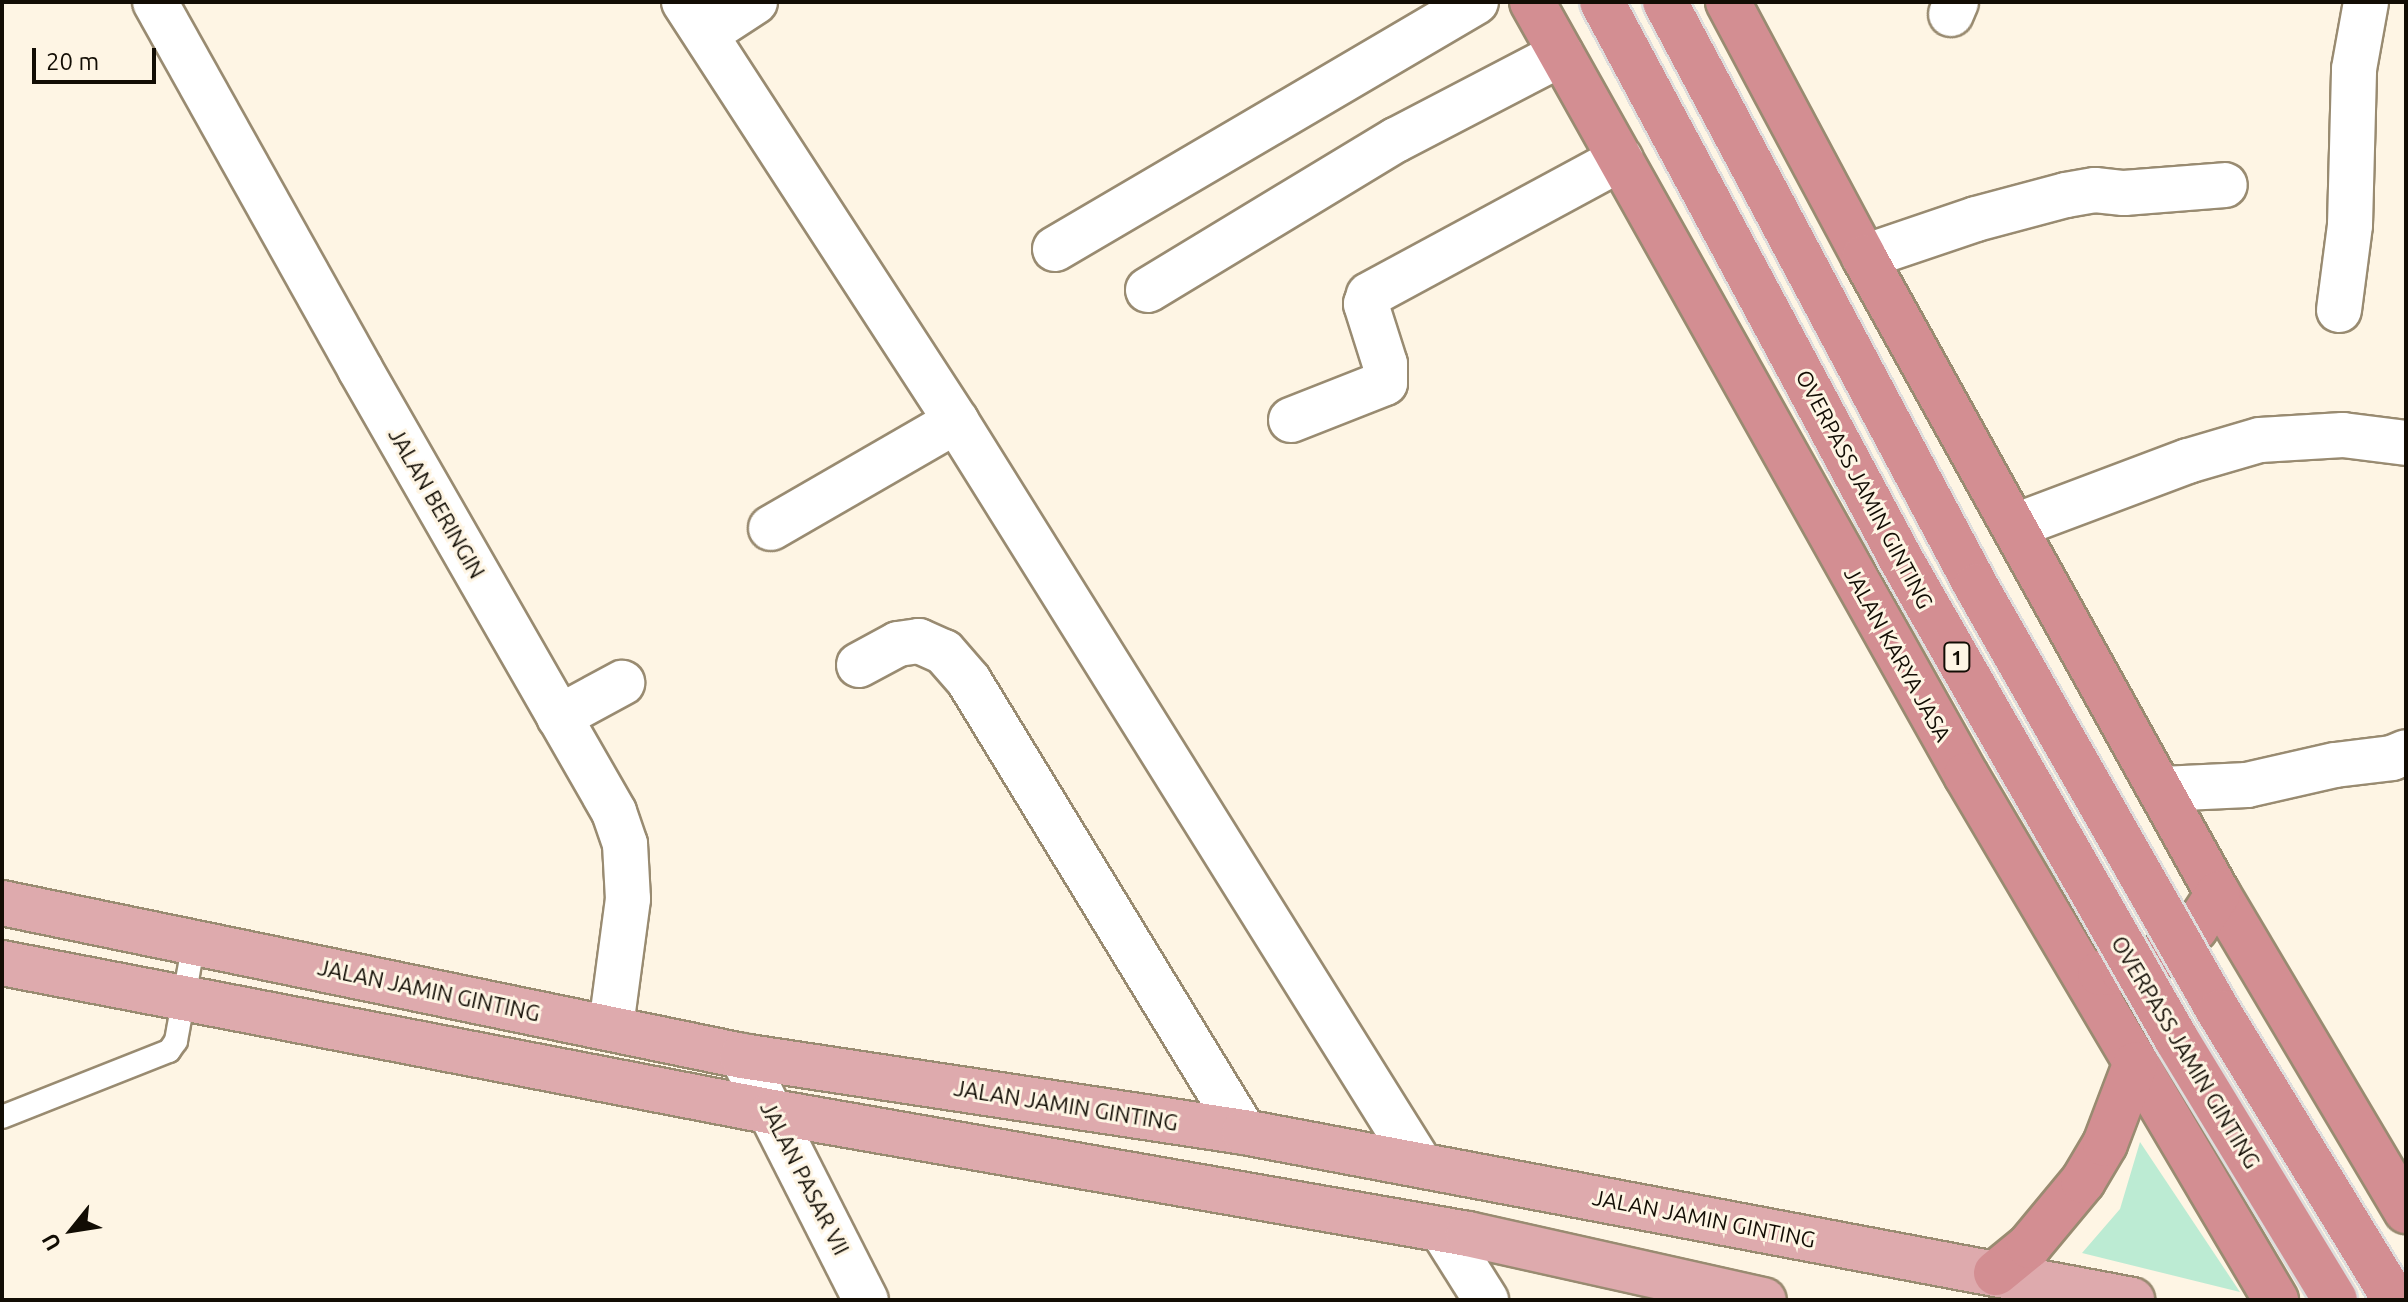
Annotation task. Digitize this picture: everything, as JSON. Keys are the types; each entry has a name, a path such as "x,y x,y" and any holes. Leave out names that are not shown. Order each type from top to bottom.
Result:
{"highway":[{"name":"JALAN KARYA JASA","path":"1532,2 2081,974 2276,1300"},
{"name":"OVERPASS JAMIN GINTING","path":"1602,2 1902,561 2177,1040 2335,1300"},
{"name":"1","path":"1665,2 1976,586 2219,1012 2395,1300"},
{"path":"1728,2 1864,257 2218,894 2406,1211"},
{"path":"2081,974 2123,971 2162,955 2195,929 2218,894"},
{"path":"1996,1273 2029,1246 2083,1181 2116,1119 2135,1065"}],"main road":[{"name":"JALAN JAMIN GINTING","path":"2,903 742,1056 1244,1132 2132,1300"},
{"path":"2,963 773,1112 1442,1230 1764,1300"}],"street":[{"name":"JALAN BERINGIN","path":"155,2 614,812 625,844 628,899 611,1027"},
{"path":"684,2 956,421 1420,1164"},
{"path":"1055,249 1476,2"},
{"path":"2339,310 2350,225 2354,69 2366,2"},
{"path":"1148,290 1396,140 1561,54"},
{"path":"1291,420 1385,383 1385,364 1366,304 1369,295 1621,159"},
{"path":"1864,257 1976,219 2066,195 2095,190 2124,193 2225,185"},
{"path":"771,528 956,421"},
{"path":"2015,526 2188,461 2260,440 2343,435 2406,443"},
{"path":"859,665 898,644 919,641 944,652 969,681 1244,1132"},
{"path":"559,717 622,683"},
{"path":"2162,789 2247,785 2335,765 2392,758 2406,752"},
{"name":"JALAN PASAR VII","path":"742,1056 866,1300"},
{"path":"1442,1230 1486,1300"}],"lane":[{"path":"2,1117 169,1051 176,1041 194,942"}],"green space":[{"path":"2140,1142 2240,1292 2082,1253 2120,1209"}]}
